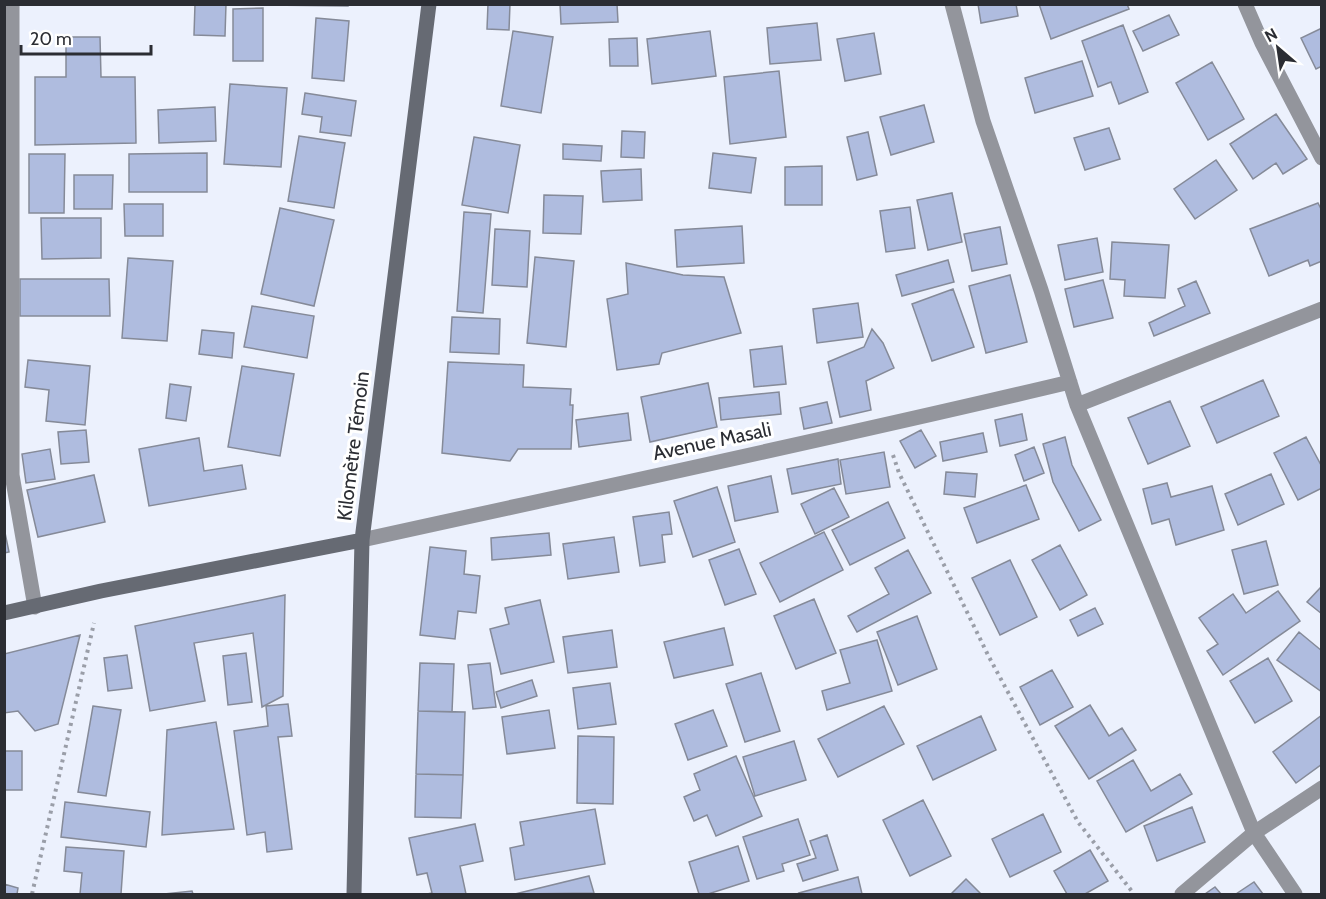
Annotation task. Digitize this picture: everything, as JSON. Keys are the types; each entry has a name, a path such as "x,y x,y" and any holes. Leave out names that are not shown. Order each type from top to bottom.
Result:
{"main road":[{"name":"Kilomètre Témoin","path":"354,894 362,540 429,4"},
{"path":"4,613 101,591 362,540"}],"street":[{"path":"12,4 12,476 35,607"},
{"path":"952,4 983,121 1077,405 1254,833 1295,894"},
{"path":"1245,4 1262,43 1322,158"},
{"path":"1077,405 1322,309"},
{"name":"Avenue Masali","path":"362,540 886,426 1070,382"},
{"path":"1182,894 1254,833 1322,788"}],"path":[{"path":"886,426 899,474 989,657 1078,822 1134,894"},
{"path":"32,894 101,591"}],"building":[{"path":"195,4 226,4 225,36 194,35"},
{"path":"348,4 348,6 266,5"},
{"path":"488,4 510,4 509,30 487,29"},
{"path":"560,4 617,4 618,22 561,24"},
{"path":"978,4 1016,4 1018,16 981,23"},
{"path":"1039,4 1127,4 1129,9 1051,39"},
{"path":"263,8 263,61 233,61 233,9"},
{"path":"1169,15 1179,35 1143,51 1133,31"},
{"path":"316,18 349,21 344,81 312,78"},
{"path":"817,23 821,60 770,64 767,28"},
{"path":"1123,25 1148,92 1119,104 1111,82 1098,87 1082,41"},
{"path":"1322,28 1322,66 1316,69 1301,38"},
{"path":"513,31 553,37 541,113 501,106"},
{"path":"710,31 716,76 652,84 647,39"},
{"path":"874,33 881,74 845,81 837,39"},
{"path":"66,37 100,37 101,77 135,77 136,143 35,145 35,77 66,77"},
{"path":"637,38 638,66 610,66 609,39"},
{"path":"1082,61 1093,96 1035,113 1025,78"},
{"path":"1212,62 1244,119 1208,140 1176,83"},
{"path":"779,71 786,137 730,144 724,77"},
{"path":"230,84 287,88 281,167 224,164"},
{"path":"305,93 356,101 351,136 320,132 322,117 302,114"},
{"path":"924,105 934,142 891,155 880,117"},
{"path":"215,107 216,141 159,143 158,110"},
{"path":"1276,114 1307,159 1283,174 1276,163 1253,179 1230,144"},
{"path":"1109,128 1120,159 1085,170 1074,138"},
{"path":"622,131 645,132 644,158 621,157"},
{"path":"868,132 877,175 857,180 847,137"},
{"path":"299,136 345,143 334,208 288,201"},
{"path":"474,137 520,145 508,213 462,205"},
{"path":"563,144 602,146 601,161 563,159"},
{"path":"207,153 207,192 129,192 129,154"},
{"path":"713,153 756,158 751,193 709,188"},
{"path":"29,154 65,154 64,213 29,213"},
{"path":"1216,160 1237,190 1195,219 1174,189"},
{"path":"822,166 822,205 785,205 785,167"},
{"path":"641,169 642,200 603,202 601,171"},
{"path":"74,175 113,175 112,209 74,209"},
{"path":"952,193 962,242 928,250 917,200"},
{"path":"544,195 583,196 581,234 543,233"},
{"path":"1318,203 1322,211 1322,261 1310,266 1308,260 1269,276 1250,229"},
{"path":"124,204 163,204 163,236 125,236"},
{"path":"910,207 915,248 886,252 880,211"},
{"path":"280,208 334,220 314,306 261,294"},
{"path":"464,212 491,214 483,313 457,311"},
{"path":"41,218 101,218 101,258 42,259"},
{"path":"742,226 744,263 677,267 675,230"},
{"path":"1000,227 1007,264 972,271 964,234"},
{"path":"495,229 530,231 527,287 492,285"},
{"path":"1097,238 1103,272 1065,280 1058,245"},
{"path":"1112,242 1169,245 1165,298 1124,296 1125,280 1110,279"},
{"path":"535,257 574,261 566,347 527,343"},
{"path":"128,258 173,261 167,341 122,338"},
{"path":"948,260 954,282 902,296 896,275"},
{"path":"626,263 683,275 724,277 741,333 662,353 659,364 617,370 607,299 628,294"},
{"path":"1010,275 1027,342 986,353 969,286"},
{"path":"20,279 109,279 110,316 20,316"},
{"path":"1103,280 1113,318 1074,327 1065,289"},
{"path":"1196,281 1210,313 1154,336 1149,323 1185,306 1178,289"},
{"path":"953,289 974,347 932,361 912,304"},
{"path":"858,303 863,337 817,343 813,309"},
{"path":"252,306 314,316 307,358 244,347"},
{"path":"452,317 500,319 499,354 450,352"},
{"path":"872,329 883,343 894,368 866,381 871,410 840,417 828,362 864,347"},
{"path":"202,330 234,333 232,358 199,354"},
{"path":"782,346 786,384 754,387 750,350"},
{"path":"28,360 90,366 85,425 46,421 49,390 25,387"},
{"path":"448,362 524,365 523,387 571,389 570,405 573,405 571,449 518,449 510,461 442,453"},
{"path":"242,366 294,374 280,456 228,447"},
{"path":"1263,380 1279,416 1217,443 1201,407"},
{"path":"708,383 717,427 650,442 641,397"},
{"path":"170,384 191,387 186,421 166,418"},
{"path":"779,392 781,414 721,420 719,398"},
{"path":"1170,401 1190,446 1148,464 1128,418"},
{"path":"827,402 832,423 804,429 800,408"},
{"path":"628,413 631,440 579,447 576,420"},
{"path":"1022,414 1027,440 1000,446 995,420"},
{"path":"86,430 89,462 61,464 58,432"},
{"path":"921,430 936,456 915,468 900,441"},
{"path":"983,433 987,452 943,461 940,442"},
{"path":"1065,437 1072,465 1101,520 1079,531 1053,482 1043,444"},
{"path":"1306,437 1322,467 1322,488 1298,500 1274,453"},
{"path":"199,438 204,471 242,465 246,489 149,506 139,449"},
{"path":"1034,447 1044,473 1024,481 1015,455"},
{"path":"50,449 55,479 26,483 22,454"},
{"path":"884,452 890,487 846,494 840,460"},
{"path":"838,459 841,484 792,494 787,469"},
{"path":"946,472 977,474 975,497 944,494"},
{"path":"1271,474 1284,504 1238,525 1225,494"},
{"path":"94,475 105,522 38,537 27,490"},
{"path":"771,476 778,512 735,521 728,486"},
{"path":"1167,483 1171,497 1212,486 1224,530 1176,545 1169,519 1152,524 1143,489"},
{"path":"1026,485 1039,519 977,543 964,508"},
{"path":"717,487 735,542 693,557 674,501"},
{"path":"834,488 849,517 815,534 801,504"},
{"path":"888,502 905,538 850,565 832,530"},
{"path":"669,512 672,534 662,535 665,562 640,566 633,517"},
{"path":"4,528 9,552 4,553"},
{"path":"824,532 843,570 780,602 760,563"},
{"path":"549,533 551,555 492,560 491,538"},
{"path":"614,537 619,572 568,579 563,544"},
{"path":"1266,541 1278,585 1244,594 1232,550"},
{"path":"1060,545 1087,595 1060,610 1032,560"},
{"path":"430,547 466,551 464,574 480,576 476,613 458,611 455,639 420,635"},
{"path":"739,549 756,594 725,605 709,560"},
{"path":"908,550 931,593 857,632 848,616 889,594 875,568"},
{"path":"1010,560 1037,617 1000,635 972,578"},
{"path":"1322,586 1322,614 1307,602"},
{"path":"1278,591 1300,621 1223,675 1207,651 1218,644 1199,618 1233,594 1246,613"},
{"path":"285,595 283,696 262,707 253,633 194,643 205,701 150,711 135,626"},
{"path":"814,599 836,653 796,669 774,616"},
{"path":"540,600 554,662 501,674 490,629 509,624 505,608"},
{"path":"1095,608 1103,624 1078,636 1070,620"},
{"path":"917,616 937,669 898,685 877,632"},
{"path":"724,628 733,665 674,678 664,642"},
{"path":"612,630 617,667 568,673 563,637"},
{"path":"1299,632 1322,651 1322,692 1277,660"},
{"path":"80,635 58,724 35,731 18,711 4,713 4,654"},
{"path":"877,640 892,691 827,710 822,691 850,683 840,650"},
{"path":"246,653 252,702 228,705 223,656"},
{"path":"127,655 132,688 108,691 104,658"},
{"path":"1268,658 1292,701 1255,723 1230,681"},
{"path":"420,663 454,664 452,712 418,711"},
{"path":"490,663 496,707 473,709 468,665"},
{"path":"1052,670 1073,707 1040,725 1020,687"},
{"path":"761,673 780,731 745,742 726,684"},
{"path":"532,680 537,696 501,708 496,692"},
{"path":"610,683 616,724 578,729 573,688"},
{"path":"288,704 292,736 278,737 292,849 267,852 265,832 247,835 234,731 268,726 266,706"},
{"path":"1090,705 1109,736 1122,728 1136,750 1089,779 1055,726"},
{"path":"93,706 121,710 106,796 78,792"},
{"path":"884,706 904,744 838,777 818,739"},
{"path":"549,710 555,748 507,754 502,717"},
{"path":"713,710 727,746 688,760 675,724"},
{"path":"418,711 465,712 463,775 416,774"},
{"path":"1322,715 1322,764 1296,783 1273,752"},
{"path":"981,716 996,750 933,780 917,746"},
{"path":"216,722 234,829 162,835 167,730"},
{"path":"578,736 614,737 613,804 577,803"},
{"path":"794,741 806,780 755,796 743,757"},
{"path":"4,751 22,751 22,790 4,790"},
{"path":"736,756 762,816 716,836 707,815 694,821 684,797 700,790 694,774"},
{"path":"1133,760 1151,791 1180,774 1192,794 1126,832 1097,781"},
{"path":"416,774 463,775 461,818 415,817"},
{"path":"923,800 951,856 910,876 883,820"},
{"path":"65,802 150,812 146,847 61,837"},
{"path":"1192,807 1205,842 1157,861 1144,826"},
{"path":"595,809 605,864 515,880 510,848 524,845 520,822"},
{"path":"1043,814 1061,852 1010,877 992,839"},
{"path":"798,819 810,855 782,864 784,871 757,879 743,837"},
{"path":"475,824 483,861 460,866 466,894 427,894 432,893 427,873 417,875 409,838"},
{"path":"827,835 838,870 803,881 797,864 816,858 810,841"},
{"path":"738,846 749,881 708,894 699,894 689,862"},
{"path":"66,847 124,851 121,894 80,894 82,873 64,871"},
{"path":"1090,850 1108,881 1085,894 1067,894 1054,871"},
{"path":"589,876 594,893 515,894"},
{"path":"858,877 862,894 799,893"},
{"path":"966,879 981,894 951,894"},
{"path":"1254,882 1263,894 1236,894"},
{"path":"4,884 18,888 17,894 4,894"},
{"path":"1215,887 1221,894 1205,894"},
{"path":"192,891 193,894 164,894"}]}
